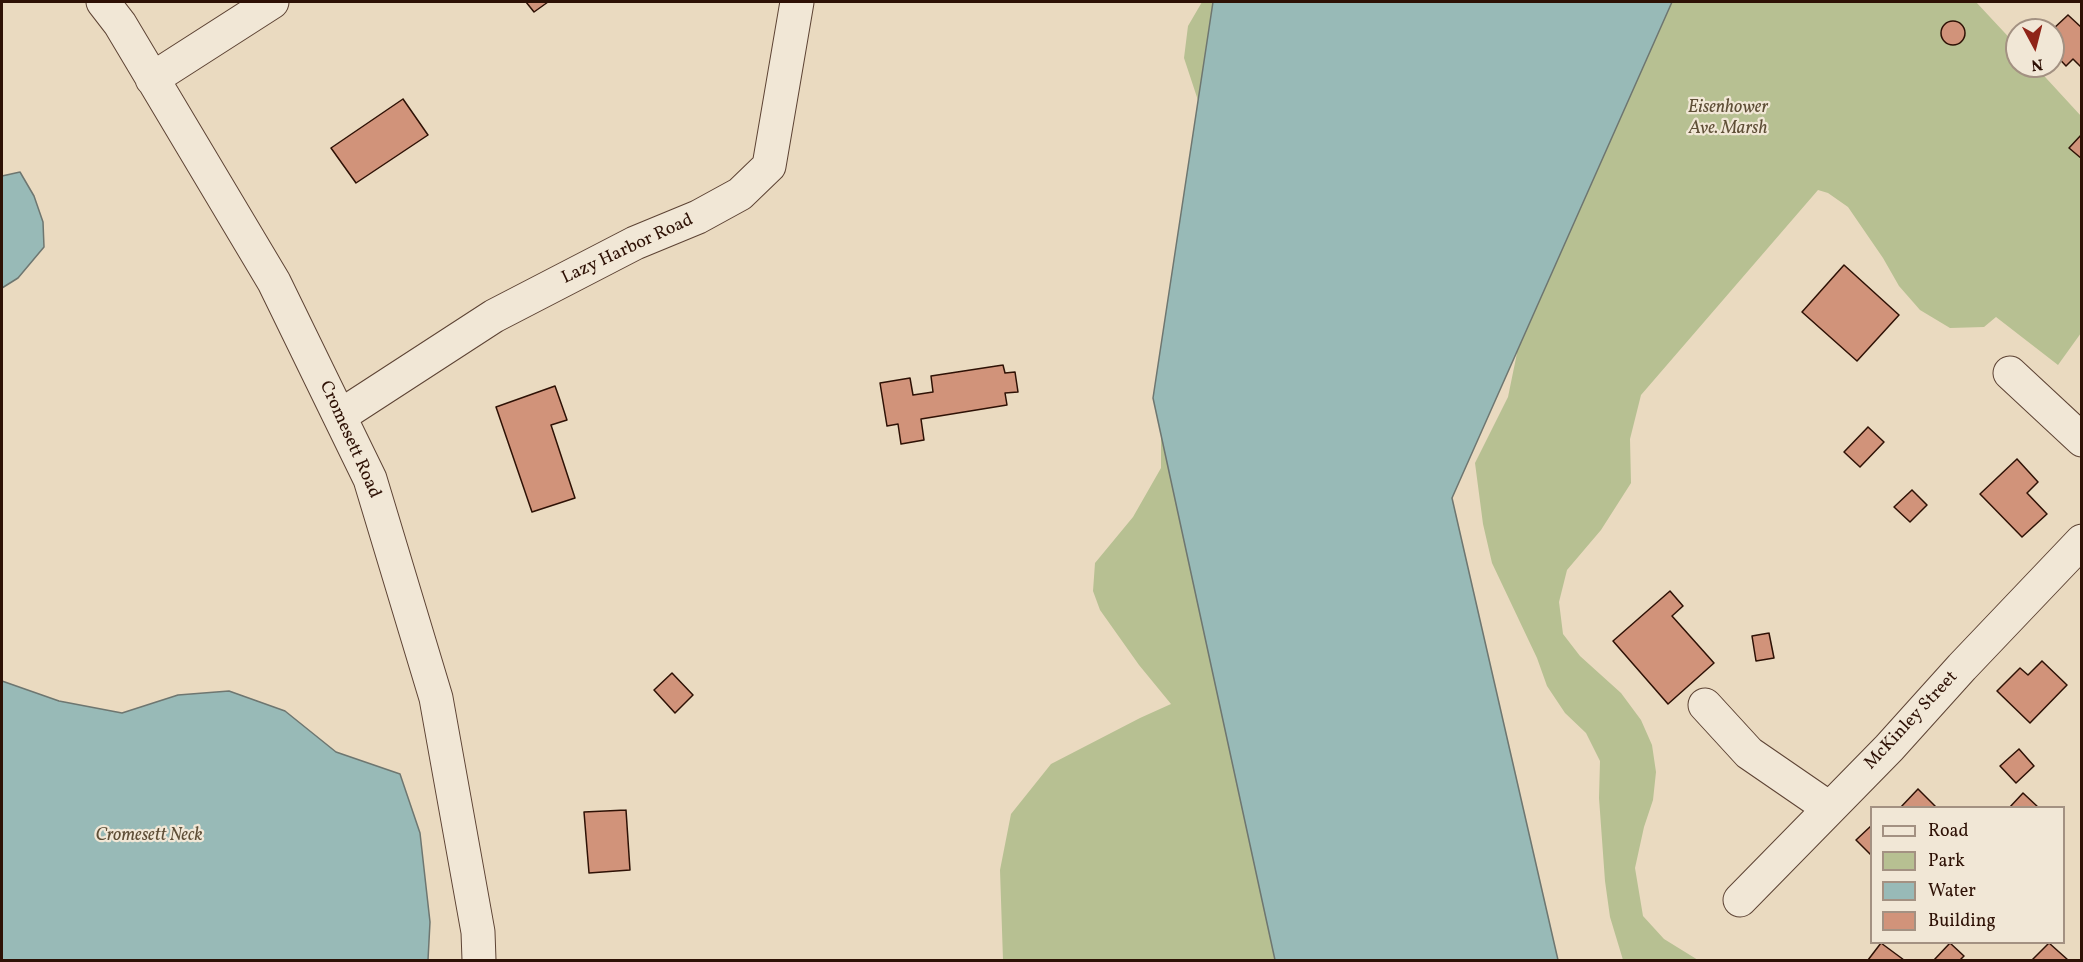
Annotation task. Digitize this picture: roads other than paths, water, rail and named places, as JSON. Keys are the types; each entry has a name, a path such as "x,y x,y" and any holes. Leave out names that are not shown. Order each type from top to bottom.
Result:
{"street":[{"name":"Cromesett Road","path":"103,2 120,24 274,282 370,478 436,698 478,932 479,960"},
{"path":"153,79 272,2"},
{"name":"Lazy Harbor Road","path":"340,416 495,316 636,243 698,217 740,194 769,166 797,2"},
{"path":"2010,374 2082,440"},
{"name":"McKinley Street","path":"1740,900 1889,748 1962,667 2082,541"},
{"path":"1705,705 1749,753 1830,808"}],"water":[{"path":"1213,2 1672,2 1452,498 1558,960 1275,960 1153,398"},
{"path":"20,172 34,196 43,222 44,247 18,278 2,288 2,176"},
{"name":"Cromesett Neck","path":"2,681 59,701 122,713 178,695 229,691 285,711 336,752 400,774 420,833 430,922 428,960 2,960"}],"park label":[{"name":"Eisenhower Ave. Marsh","path":"1728,119"}]}
